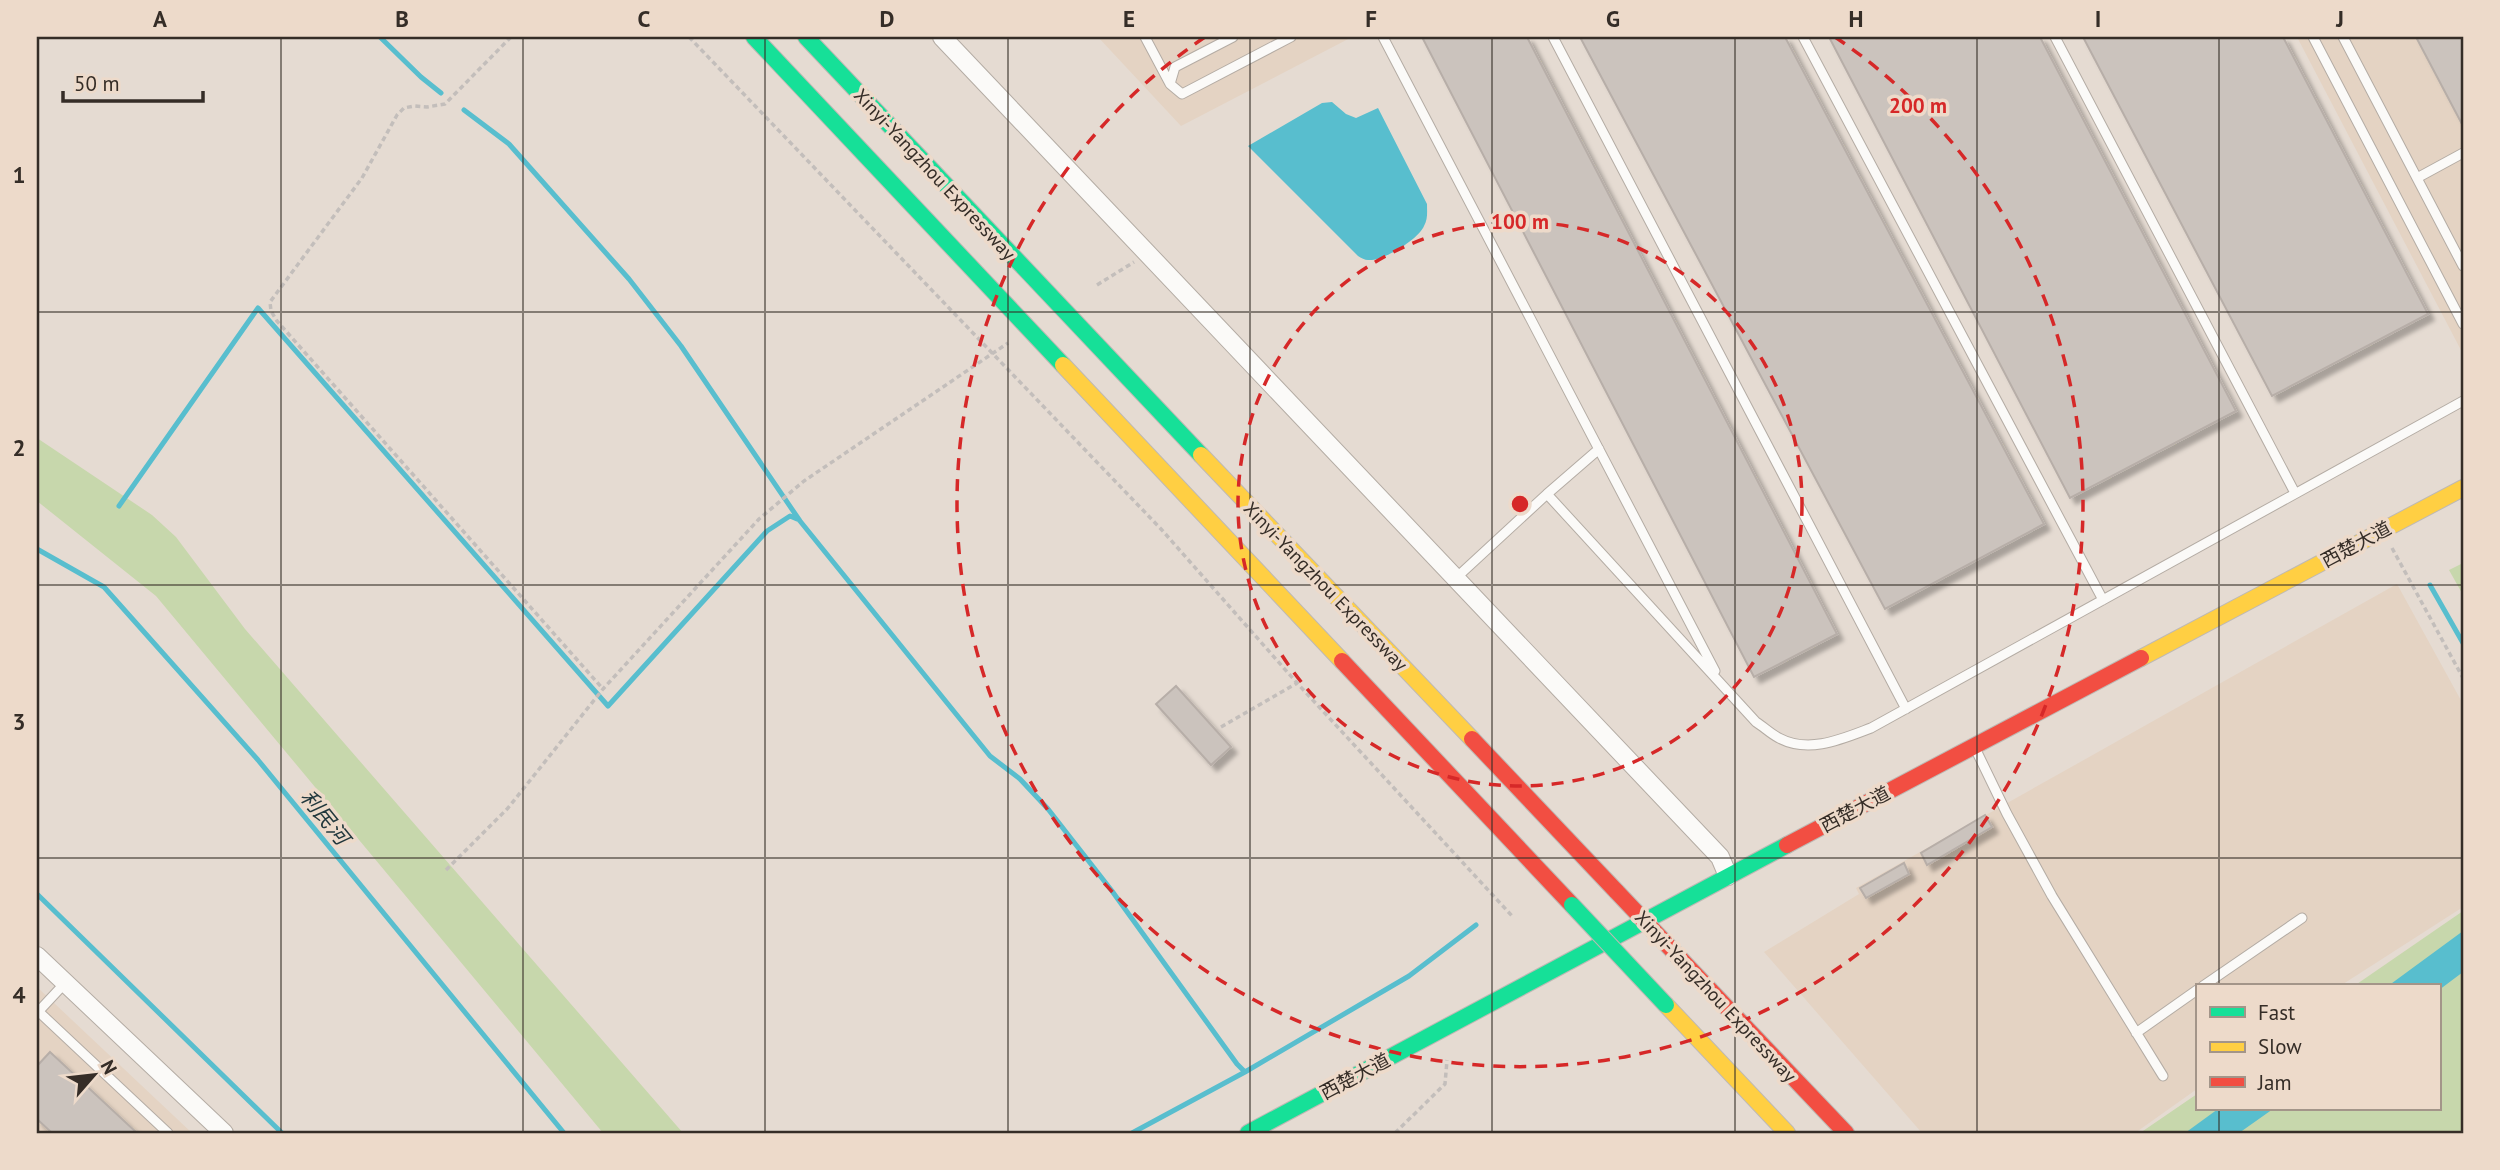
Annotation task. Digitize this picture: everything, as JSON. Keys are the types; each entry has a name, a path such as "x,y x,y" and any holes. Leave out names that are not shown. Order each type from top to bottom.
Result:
{"main road":[{"name":"Xinyi-Yangzhou Expressway","path":"754,37 1787,1133"},
{"name":"Xinyi-Yangzhou Expressway","path":"806,37 1846,1133"},
{"name":"西楚大道","path":"1248,1133 2463,488"}],"street":[{"path":"942,37 1720,857 1728,876"},
{"path":"37,956 224,1133"}],"lane":[{"path":"1145,37 1170,83 1182,94 1291,37"},
{"path":"1170,83 1175,67 1233,37"},
{"path":"1383,37 1722,684"},
{"path":"1553,37 1906,709"},
{"path":"1803,37 2103,600"},
{"path":"2055,37 2295,494"},
{"path":"2313,37 2463,324"},
{"path":"2343,37 2463,266"},
{"path":"2417,178 2463,153"},
{"path":"1547,494 1756,722 1779,738 1803,747 1838,741 1871,728 2463,401"},
{"path":"1456,578 1599,449"},
{"path":"1974,746 2052,896 2163,1076"},
{"path":"2206,984 2302,918"},
{"path":"65,983 37,1012 168,1133"},
{"path":"2136,1033 2196,991"}],"path":[{"path":"511,37 445,104 404,108 362,178 270,302 271,311 603,689"},
{"path":"689,37 1161,528 1297,683 1513,918"},
{"path":"1097,285 1148,253"},
{"path":"446,870 508,808 603,689 768,511 804,481 1012,340"},
{"path":"2383,530 2463,678"},
{"path":"1221,727 1297,683"},
{"path":"1395,1133 1445,1084 1447,1060"}],"shaded area":[{"path":"1098,37 1352,37 1181,126"},
{"path":"2297,37 2463,37 2463,354"},
{"path":"2397,584 2463,704 2463,907 2343,984 2196,984 2196,1090 2135,1133 1922,1133 1764,952 1859,894 1856,888"},
{"path":"37,987 192,1133 37,1133"}],"green space":[{"path":"37,438 152,515 176,537 245,629 683,1133 603,1133 156,596 37,501"},
{"path":"2463,563 2463,595 2449,570"},
{"path":"2463,911 2463,1133 2140,1133 2196,1095 2196,1110 2440,1110 2440,984 2357,984"}],"water":[{"path":"1332,102 1346,114 1356,118 1378,108 1427,204 1426,221 1421,231 1399,249 1374,260 1358,256 1248,146 1322,103"},
{"path":"2463,931 2463,972 2440,989 2440,984 2391,984"},
{"path":"2217,1110 2272,1110 2239,1133 2185,1133"}],"building":[{"path":"1422,37 1527,37 1837,634 1754,677"},
{"path":"1580,37 1785,37 2044,524 1885,609"},
{"path":"1829,37 2040,37 2236,411 2070,498"},
{"path":"2083,37 2283,37 2428,314 2272,396"},
{"path":"2416,37 2463,37 2463,126"},
{"path":"1176,686 1231,747 1211,765 1156,704"},
{"path":"1985,815 1992,827 1927,865 1921,853"},
{"path":"1904,863 1909,874 1866,898 1860,888"},
{"path":"50,1052 137,1133 52,1133 37,1119 37,1066"}],"waterway":[{"path":"380,37 441,93"},
{"path":"464,110 509,144 629,279 681,346 800,521 990,756 1020,779 1048,809 1245,1072"},
{"path":"119,506 258,308 608,706 767,531 790,516 797,519"},
{"name":"利民河","path":"37,549 104,587 258,760 564,1133"},
{"path":"2430,585 2463,643"},
{"path":"37,894 282,1133"},
{"path":"1132,1133 1245,1072 1409,976 1476,925"}],"traffic: fast":[{"path":"754,37 1063,365"},
{"path":"806,37 1201,455"},
{"path":"1248,1133 1787,845"},
{"path":"1572,905 1666,1005"}],"traffic: slow":[{"path":"1063,365 1342,661"},
{"path":"1201,455 1472,739"},
{"path":"2141,658 2463,488"},
{"path":"1666,1005 1787,1133"}],"traffic: jam":[{"path":"1787,845 2141,658"},
{"path":"1342,661 1572,905"},
{"path":"1472,739 1617,892"},
{"path":"1617,892 1710,990"},
{"path":"1710,990 1846,1133"}]}
